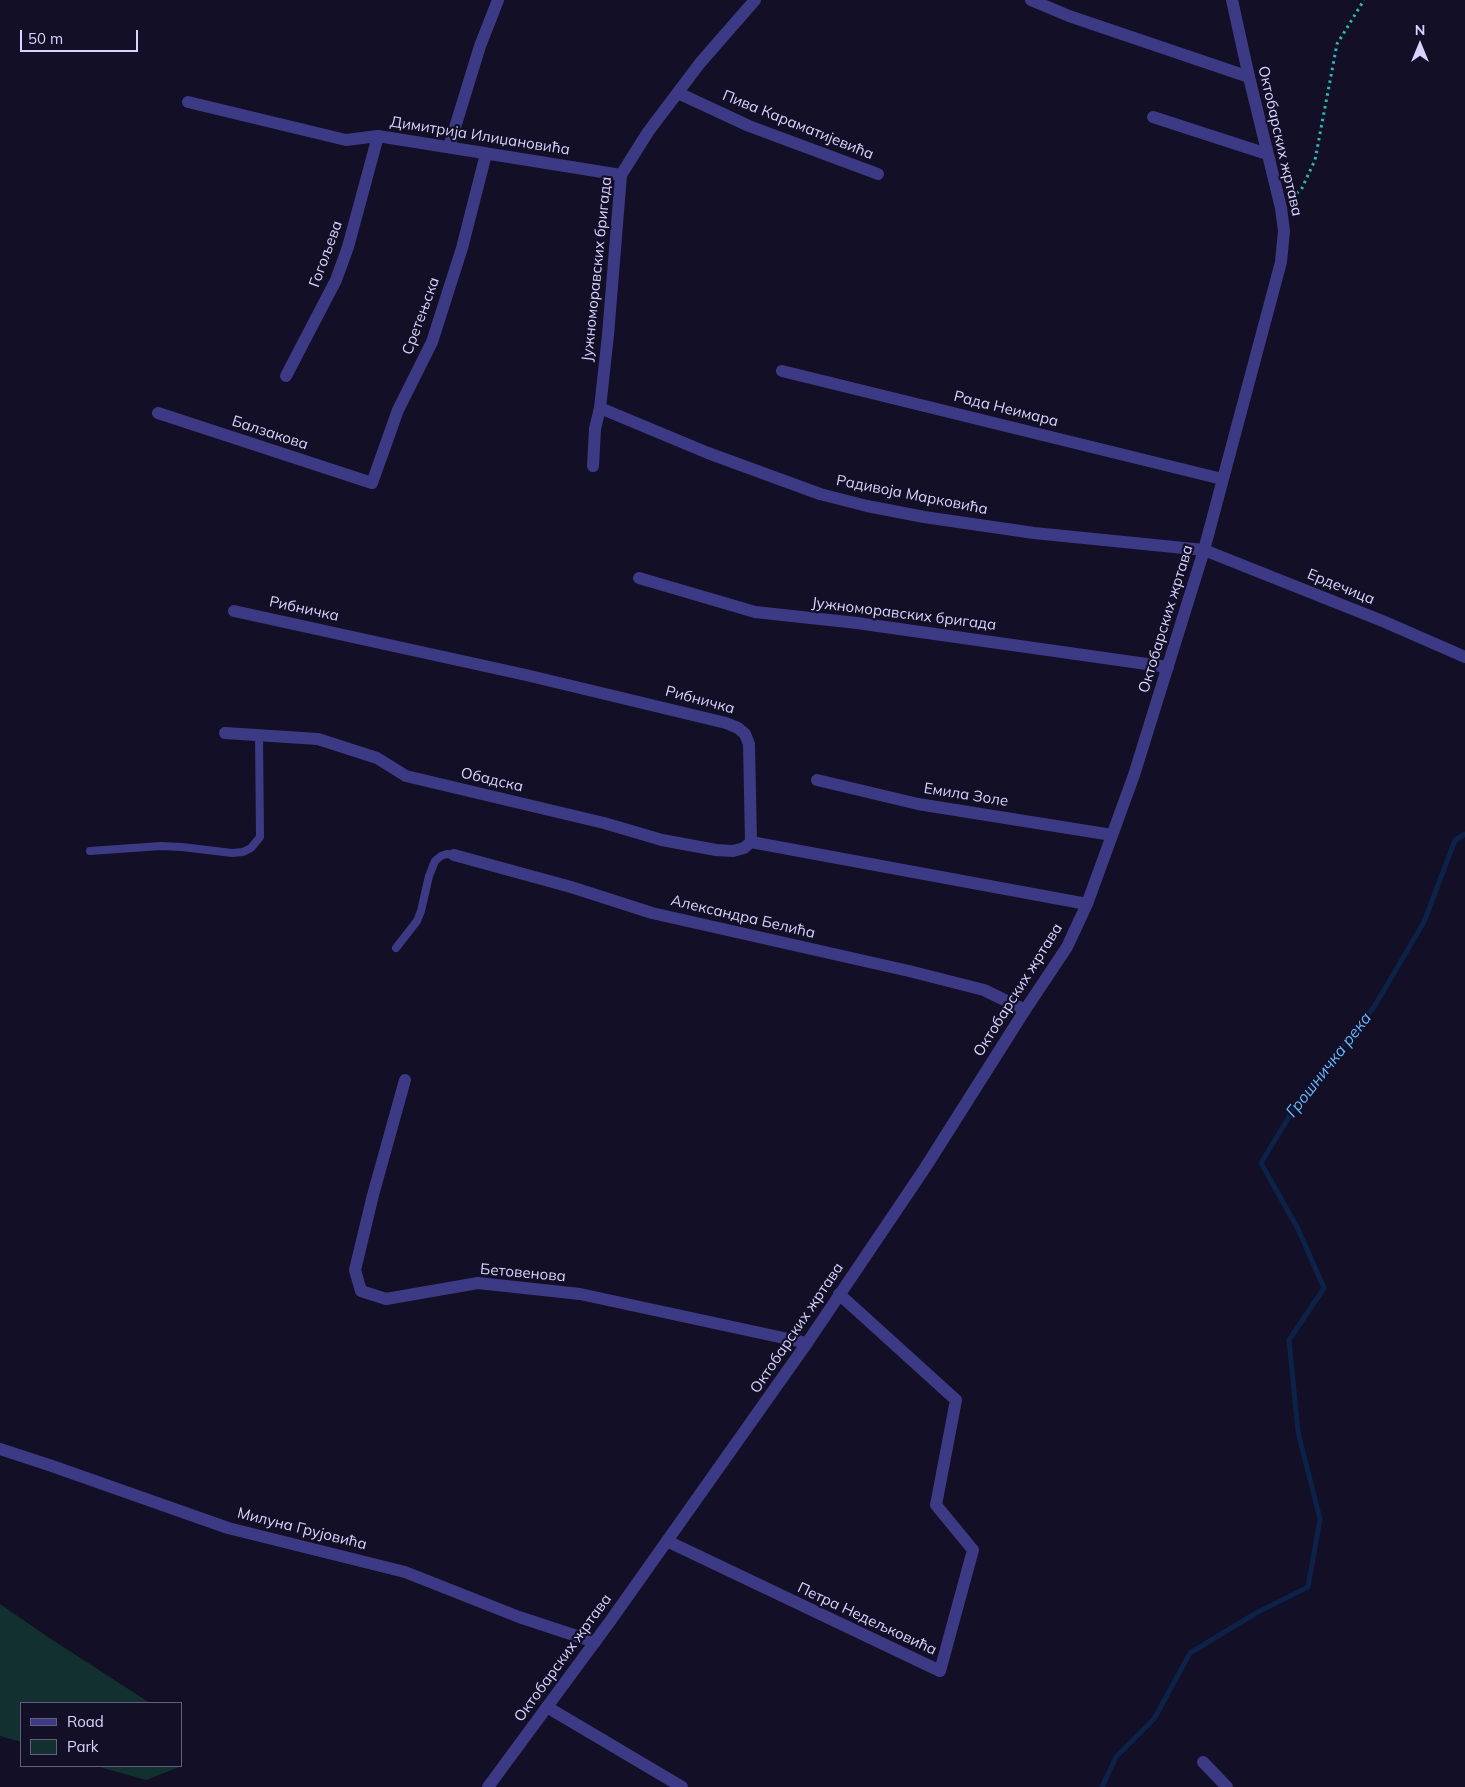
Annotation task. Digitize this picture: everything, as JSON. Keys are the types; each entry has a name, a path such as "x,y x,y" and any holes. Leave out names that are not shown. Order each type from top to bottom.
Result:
{"street":[{"path":"449,147 480,46 498,0"},
{"name":"Јужноморавских бригада","path":"593,466 595,429 600,408 621,175 648,132 700,63 755,0"},
{"path":"1031,0 1069,16 1248,77"},
{"name":"Октобарских жртава","path":"488,1787 595,1642 807,1343 925,1168 1024,1010 1066,947 1087,904 1134,775 1204,550 1281,262 1284,230 1282,208 1248,77 1232,0"},
{"name":"Пива Караматијевића","path":"678,93 749,126 878,174"},
{"name":"Димитрија Илиџановића","path":"188,102 346,140 378,136 621,175"},
{"path":"1153,117 1268,154"},
{"name":"Гогољева","path":"286,376 336,280 348,247 378,136"},
{"name":"Сретењска","path":"372,483 398,410 432,342 462,248 486,154"},
{"name":"Рада Неимара","path":"782,372 1222,479"},
{"name":"Радивоја Марковића","path":"600,408 708,453 820,494 867,506 924,517 1034,533 1204,550"},
{"name":"Балзакова","path":"158,413 372,483"},
{"name":"Ердечица","path":"1204,550 1384,622 1465,658"},
{"name":"Јужноморавских бригада","path":"639,578 754,612 857,623 1168,666"},
{"name":"Рибничка","path":"234,611 629,699 718,721 738,728 745,734 749,744 751,842"},
{"name":"Обадска","path":"225,733 318,739 376,758 406,776 604,823 662,840 716,850 733,851 744,848 751,842"},
{"name":"Емила Золе","path":"817,780 918,804 1112,835"},
{"path":"751,842 1087,904"},
{"name":"Александра Белића","path":"454,855 571,887 652,912 984,990 1024,1010"},
{"name":"Бетовенова","path":"405,1080 373,1195 355,1270 361,1291 386,1299 478,1283 580,1294 807,1343"},
{"name":"Петра Недељковића","path":"667,1541 940,1671 973,1550 936,1505 956,1400 839,1294"},
{"name":"Милуна Грујовића","path":"0,1450 52,1466 228,1528 405,1572 519,1617 595,1642"},
{"path":"547,1707 682,1787"},
{"path":"1203,1762 1227,1787"}],"lane":[{"path":"90,851 161,846 243,852 250,848 260,836 259,735"},
{"path":"396,948 417,921 435,861 447,854 454,855"}],"path":[{"path":"1282,208 1302,188 1314,160 1338,44 1364,0"}],"green space":[{"path":"0,1604 148,1702 20,1702 20,1742 0,1736"},
{"path":"100,1767 179,1767 146,1780"}],"waterway":[{"name":"Грошничка река","path":"1102,1787 1116,1757 1154,1719 1190,1653 1256,1613 1308,1587 1320,1519 1298,1432 1289,1340 1324,1288 1298,1229 1261,1163 1301,1097 1374,1007 1424,922 1455,840 1465,834"}]}
